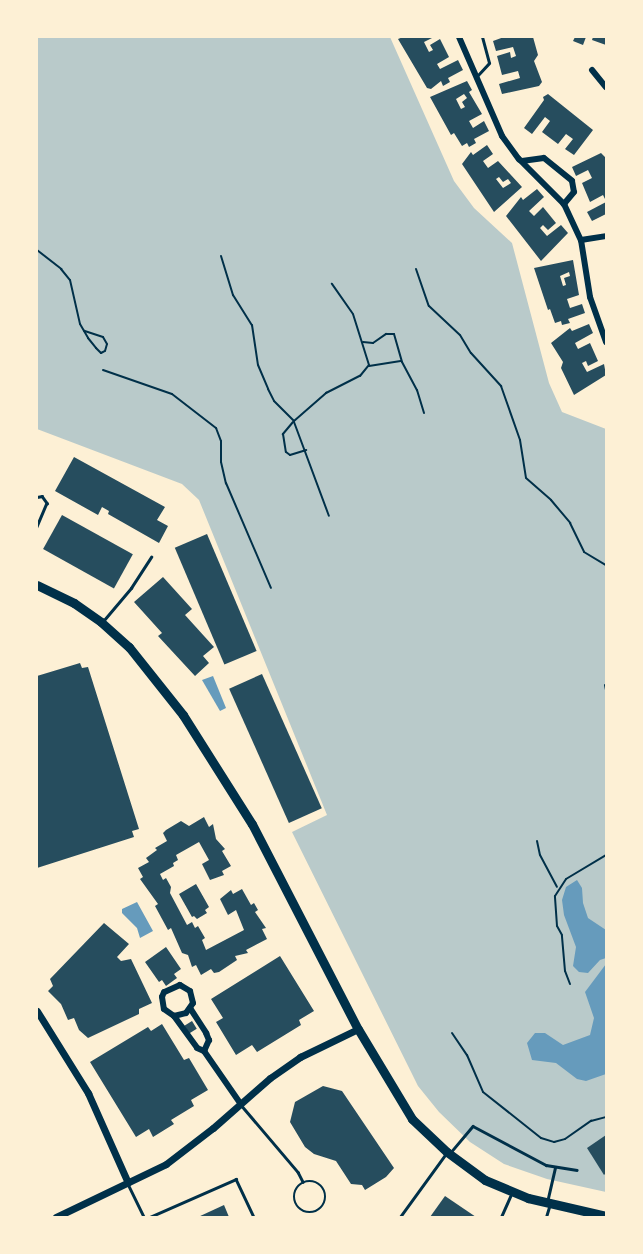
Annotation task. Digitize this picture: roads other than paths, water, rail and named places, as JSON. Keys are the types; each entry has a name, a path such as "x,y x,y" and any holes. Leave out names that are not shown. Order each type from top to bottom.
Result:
{"main road":[{"path":"37,585 75,603 102,622 156,678 217,766 252,824 358,1029 412,1119 448,1153 485,1180 548,1204 606,1216"}],"street":[{"path":"458,37 495,124 522,162 564,204 581,240 590,297 606,342"},
{"path":"592,70 606,87"},
{"path":"522,162 544,158 572,181 574,192 564,204"},
{"path":"581,240 606,236"},
{"path":"204,1051 208,1040 191,1009 190,991 180,985 168,987 162,1004 194,1045 204,1051 240,1103"},
{"path":"174,1016 191,1009"},
{"path":"37,1011 88,1093 128,1184"},
{"path":"56,1217 128,1184 174,1158 300,1057 358,1029"}],"lane":[{"path":"475,77 489,64 482,37"},
{"path":"37,497 42,496 47,503 37,527"},
{"path":"102,622 131,588 151,557"},
{"path":"240,1103 298,1172 303,1182"},
{"path":"400,1217 448,1153 473,1126 555,1168 578,1170"},
{"path":"546,1217 555,1168"},
{"path":"150,1217 236,1179 254,1217"},
{"path":"314,1181 326,1193 322,1209 306,1215 297,1209 293,1199 295,1189 303,1182 314,1181"},
{"path":"128,1184 144,1217"},
{"path":"501,1217 512,1192"}],"water":[{"path":"213,676 226,708 220,711 202,680"},
{"path":"577,880 582,888 588,918 606,930 606,958 600,960 588,973 579,972 573,966 576,947 564,915 562,900 566,887"},
{"path":"137,902 153,931 140,938 137,928 122,913 122,909"},
{"path":"606,964 606,1074 586,1081 577,1079 556,1063 532,1060 527,1043 535,1033 545,1033 563,1045 590,1035 594,1018 585,992"}]}
